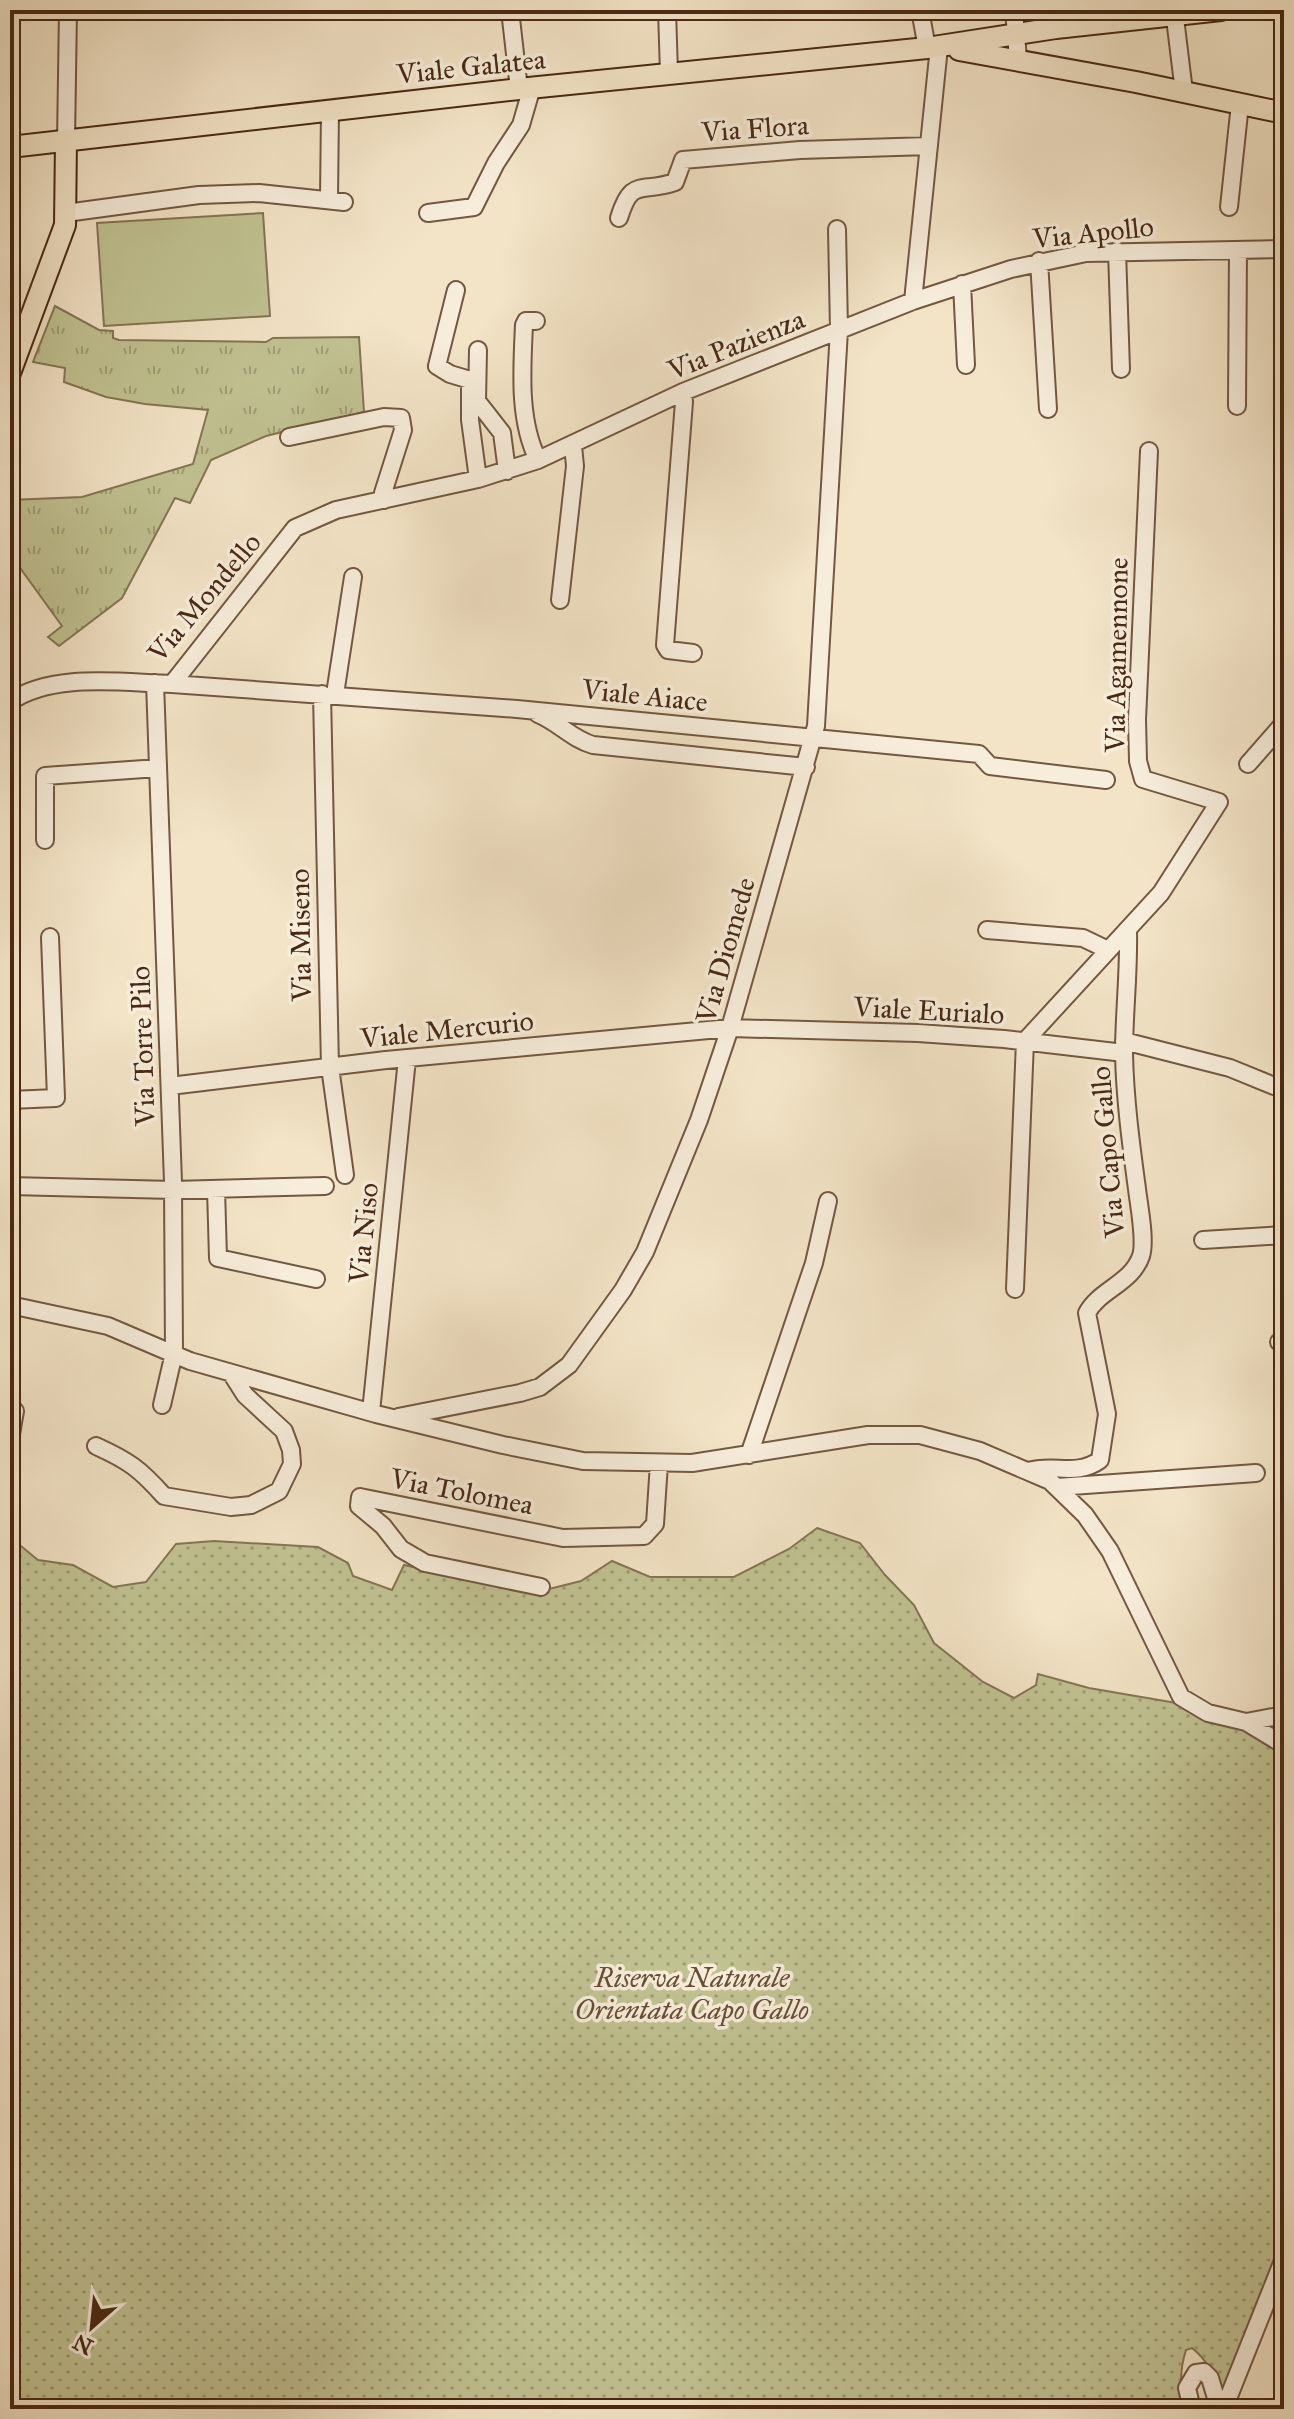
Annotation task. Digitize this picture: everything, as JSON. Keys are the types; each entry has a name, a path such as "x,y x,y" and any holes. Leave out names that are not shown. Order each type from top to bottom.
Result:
{"main road":[{"path":"933,48 1175,13 1221,10"},
{"name":"Viale Galatea","path":"10,147 526,88 933,48"},
{"path":"933,48 1018,59 1284,113"},
{"path":"10,373 62,236 66,213 66,141"}],"street":[{"path":"66,141 68,10"},
{"path":"428,213 474,207 496,163 521,125 526,88 510,10"},
{"path":"667,10 669,73"},
{"path":"913,301 929,146 933,48 920,10"},
{"path":"1014,10 1018,59"},
{"path":"1175,13 1184,92"},
{"path":"1229,207 1240,104"},
{"path":"66,213 199,195 259,193 337,200 330,110"},
{"name":"Via Flora","path":"619,218 628,194 635,188 659,188 675,182 683,160 899,145 929,146"},
{"name":"Via Diomede","path":"394,1418 492,1400 540,1387 557,1377 580,1353 623,1290 650,1240 686,1157 730,1028 814,737 839,330 837,229"},
{"name":"Via Apollo","path":"913,301 1039,261 1086,253 1284,249"},
{"path":"1237,406 1238,250"},
{"path":"1117,251 1121,369"},
{"path":"1039,261 1048,409"},
{"path":"962,284 966,365"},
{"path":"456,290 437,366 470,380 470,420 478,479"},
{"name":"Via Pazienza","path":"336,510 478,479 538,460 683,392 913,301"},
{"path":"536,321 526,321 524,325 524,382 527,433 538,460"},
{"path":"478,350 477,401 502,433 507,471"},
{"path":"683,392 665,645 668,650 693,653"},
{"path":"289,437 384,417 401,418 403,430 383,493 384,500"},
{"path":"560,600 575,466 573,446"},
{"name":"Via Agamennone","path":"1128,932 1161,893 1219,802 1143,779 1138,761 1139,655 1149,451"},
{"name":"Via Mondello","path":"10,702 32,689 59,684 172,684 295,528 336,510"},
{"name":"Via Miseno","path":"345,1175 330,1067 328,694 353,577"},
{"name":"Via Torre Pilo","path":"155,683 173,1190 174,1353 162,1405"},
{"name":"Viale Aiace","path":"172,684 517,709 814,737 979,754 990,766 1106,780"},
{"path":"517,709 545,717 576,739 593,745 806,767"},
{"path":"1248,764 1284,723"},
{"path":"45,840 45,776 158,768"},
{"path":"987,930 1083,938 1108,950"},
{"path":"1015,1289 1025,1041 1128,932"},
{"name":"Via Capo Gallo","path":"1028,1471 1040,1468 1088,1469 1100,1460 1107,1414 1087,1313 1092,1304 1133,1271 1142,1254 1125,1092 1128,932"},
{"path":"10,1100 56,1098 50,937"},
{"name":"Viale Mercurio","path":"170,1086 407,1059 730,1028"},
{"name":"Viale Eurialo","path":"730,1028 918,1033 1124,1047 1230,1068"},
{"name":"Via Niso","path":"371,1412 407,1059"},
{"path":"1230,1068 1265,1078 1284,1077"},
{"path":"1230,1068 1284,1090"},
{"path":"10,1186 173,1190 325,1186"},
{"path":"216,1189 218,1258 316,1279"},
{"path":"749,1455 814,1263 828,1201"},
{"path":"1203,1240 1284,1235"},
{"name":"Via Tolomea","path":"10,1305 108,1326 190,1361 371,1412 503,1445 583,1461 692,1463 868,1435 920,1435 980,1451 1057,1487 1085,1515 1110,1551 1181,1697 1208,1713 1246,1722"},
{"path":"96,1446 126,1460 146,1475 164,1496 231,1507 251,1505 279,1491 292,1464 284,1431 245,1395 231,1373"},
{"path":"10,1406 15,1411 10,1440"},
{"name":"Via Tolomea","path":"541,1587 425,1563 401,1549 383,1526 359,1506 360,1497 563,1538 644,1536 655,1524 659,1463"},
{"path":"1057,1487 1256,1473"},
{"path":"1246,1722 1284,1715"},
{"path":"1246,1722 1284,1745"},
{"path":"1192,2409 1187,2388 1196,2373 1204,2372 1210,2378 1216,2398 1227,2399 1284,2258"}],"green space":[{"path":"263,213 270,316 104,326 97,223"},
{"path":"55,306 99,330 113,331 113,338 119,340 266,342 273,338 359,337 364,412 266,436 211,460 190,503 175,498 122,598 59,646 48,637 62,626 10,558 10,500 82,497 193,464 208,410 106,397 64,382 65,368 33,362"},
{"name":"Riserva Naturale Orientata Capo Gallo","path":"817,1528 860,1543 914,1605 934,1643 983,1682 1014,1698 1036,1685 1038,1674 1089,1688 1182,1704 1250,1730 1284,1751 1284,2238 1225,2393 1219,2392 1209,2368 1192,2348 1186,2350 1183,2364 1181,2387 1184,2409 10,2409 10,1537 38,1560 73,1565 113,1587 146,1582 176,1544 214,1541 318,1547 348,1563 353,1576 392,1590 404,1565 533,1593 581,1581 612,1561 650,1577 734,1577 789,1549"}]}
